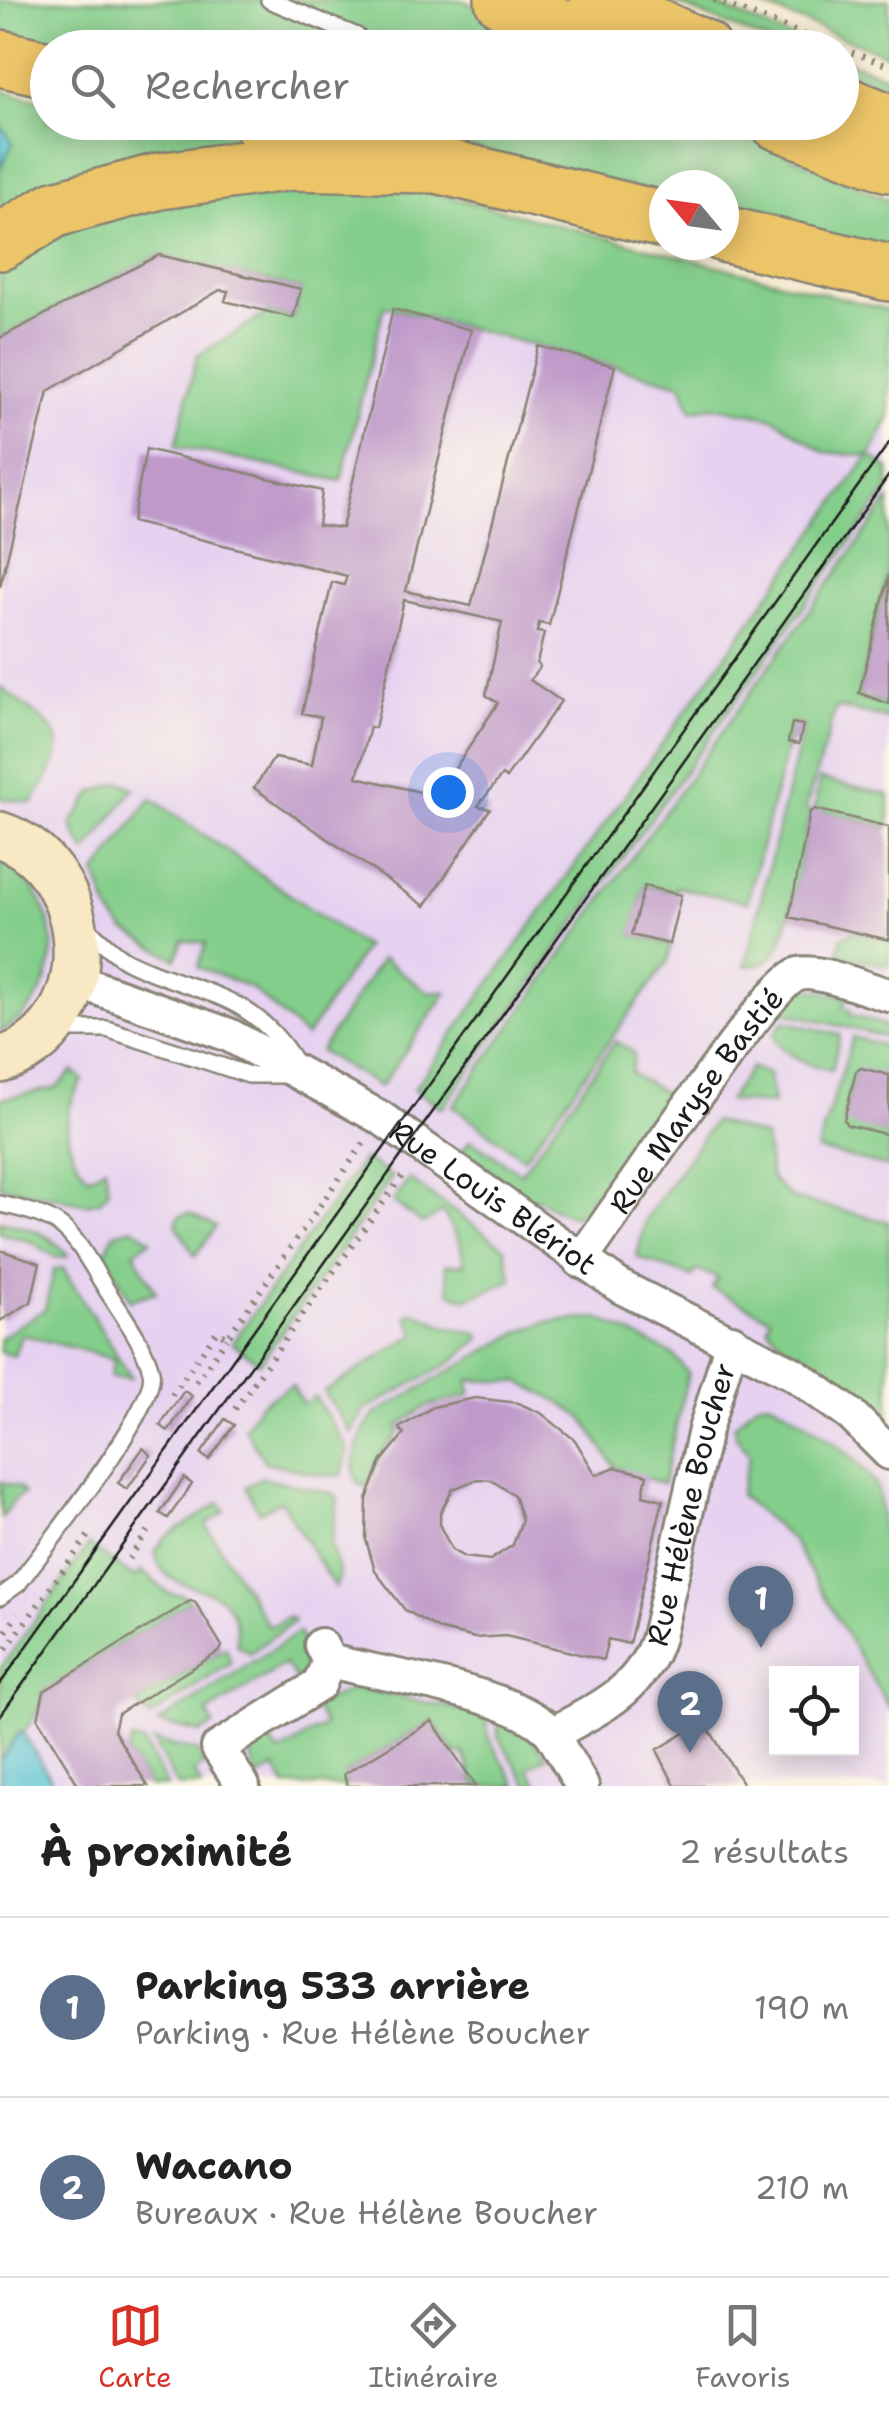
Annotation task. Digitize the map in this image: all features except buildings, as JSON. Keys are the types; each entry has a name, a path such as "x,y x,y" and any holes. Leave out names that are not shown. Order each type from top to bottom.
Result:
{"highway":[{"path":"503,0 566,30"},
{"path":"598,0 664,30"},
{"path":"0,58 30,66"},
{"path":"859,110 889,122"},
{"path":"330,140 649,217"},
{"path":"826,140 889,164"},
{"path":"0,242 56,209 160,181 291,162 432,166"},
{"path":"739,238 889,273"}],"street":[{"path":"0,835 24,845 49,865 78,935 74,980 47,1029 0,1060"},
{"name":"Rue Maryse Bastié","path":"580,1260 740,1038 788,981 800,974 814,975 889,995"},
{"name":"Rue Louis Blériot","path":"74,980 229,1035 396,1126 621,1287 794,1374 851,1415 889,1453"},
{"name":"Rue Hélène Boucher","path":"552,1734 626,1694 650,1662 705,1430 732,1341"},
{"path":"243,1786 218,1748 320,1685 325,1654 497,1702 541,1721 582,1786"}],"lane":[{"path":"269,0 342,30"},
{"path":"47,1029 108,1029 249,1075 301,1073 277,1033 249,1009 124,960 73,916"},
{"path":"0,1204 49,1214 80,1245 152,1371 146,1399 103,1469 18,1584 0,1597"}],"path":[{"path":"714,0 793,30"},
{"path":"859,55 889,66"},
{"path":"196,1382 370,1136"},
{"path":"235,1409 406,1171"},
{"path":"160,1412 217,1331 227,1338"},
{"path":"128,1559 152,1525"},
{"path":"0,1656 91,1532"},
{"path":"0,1640 30,1597"}],"shaded area":[{"path":"22,239 889,310 889,1786 0,1786 0,259"}],"green space":[{"path":"0,0 463,0 526,30 30,30 30,39 0,31"},
{"path":"667,0 704,0 774,30 740,30"},
{"path":"747,0 889,0 889,56 859,44 859,30 823,30"},
{"path":"859,66 889,77 889,88 859,77"},
{"path":"0,90 30,98 30,140 259,140 302,149 143,156 85,169 9,210 0,209"},
{"path":"439,140 755,140 889,200 889,251 739,214 739,170 649,170 649,191"},
{"path":"177,183 424,190 649,248 649,260 695,260 889,310 889,419 870,455 889,469 889,488 442,1108 414,1089 869,456 824,452 774,418 712,406 692,411 682,384 384,306 341,481 176,446 197,356 269,312 293,318 301,289 159,255 0,338 0,259"},
{"path":"889,500 889,568 859,693 862,698 889,704 889,719 836,707 806,808 810,812 796,884 778,949 764,962 745,966 803,726 793,723 747,902 676,887 675,891 644,886 632,935 671,945 668,961 524,1158 453,1106"},
{"path":"0,687 48,725 56,736 55,762 32,803 0,798"},
{"path":"819,779 889,795 889,827 815,809"},
{"path":"121,782 134,788 86,853 71,825 93,792"},
{"path":"151,798 365,947 306,1037 251,988 198,967 206,943 183,940 176,959 124,930 110,913 96,874"},
{"path":"0,861 23,877 39,898 49,922 52,946 49,971 39,995 23,1016 0,1032"},
{"path":"853,932 889,940 889,966 838,954 842,937"},
{"path":"382,958 428,992 447,992 380,1087 320,1051"},
{"path":"804,987 847,997 844,1007 850,1009 849,1014 889,1027 889,1038 780,1011"},
{"path":"784,1021 840,1035 832,1070 806,1062 783,1048 774,1034"},
{"path":"853,1037 889,1047 889,1075 856,1071 844,1120 889,1135 889,1167 817,1150"},
{"path":"616,1041 634,1053 631,1073 671,1097 668,1111 650,1116 633,1139 635,1159 607,1202 593,1194 588,1200 595,1205 573,1215 537,1198 531,1203 462,1152 470,1140 521,1173"},
{"path":"751,1067 768,1074 773,1104 728,1101"},
{"path":"73,1071 83,1080 68,1117 69,1142 89,1177 105,1167 109,1190 100,1201 87,1204 0,1186 0,1099 56,1088"},
{"path":"714,1121 765,1137 771,1178 791,1198 889,1222 889,1437 844,1388 800,1361 767,1327 770,1318 712,1288 718,1278 697,1270 692,1277 637,1257 646,1218"},
{"path":"364,1158 392,1177 260,1363 232,1343"},
{"path":"409,1179 505,1248 512,1280 466,1299 450,1292 445,1265 465,1264 460,1243 443,1212 422,1224 393,1202"},
{"path":"189,1213 216,1227 195,1256 176,1224 179,1216"},
{"path":"0,1221 46,1236 68,1256 57,1258 32,1242 0,1233"},
{"path":"133,1228 151,1240 134,1252 156,1292 130,1300 105,1253 114,1233"},
{"path":"63,1268 131,1378 110,1377 114,1359 21,1334 14,1356 0,1352 0,1338 45,1309 54,1270"},
{"path":"413,1312 448,1327 478,1333 480,1339 449,1364 364,1410 351,1433 324,1392 416,1334 407,1316"},
{"path":"599,1318 674,1355 688,1373 663,1484 615,1467 583,1418 554,1399 519,1382 469,1380 470,1395 427,1406 398,1426 399,1433 380,1456 366,1487 357,1482 358,1445 377,1413 519,1332 546,1322"},
{"path":"292,1385 303,1404 315,1397 348,1449 342,1475 326,1476 265,1462 244,1428 260,1404"},
{"path":"769,1401 847,1453 878,1491 881,1525 889,1543 889,1708 792,1540 740,1495 750,1454 736,1436 734,1426 756,1403"},
{"path":"261,1477 334,1494 338,1499 331,1545 340,1576 335,1588 281,1501 259,1512 246,1487"},
{"path":"0,1482 19,1487 24,1494 15,1499 2,1518"},
{"path":"220,1503 225,1511 206,1525 269,1627 289,1616 294,1621 250,1653 237,1645 235,1620 227,1604 215,1595 173,1579 162,1569 155,1552 165,1538"},
{"path":"89,1545 135,1578 142,1571 168,1593 183,1595 190,1601 44,1691 32,1720 0,1761 0,1669"},
{"path":"299,1632 311,1662 298,1682 285,1664 207,1713 214,1725 201,1733 158,1723"},
{"path":"226,1648 231,1663 150,1717 136,1703"},
{"path":"355,1688 487,1715 488,1737 517,1786 476,1786 464,1754 456,1754 432,1721 344,1774 347,1786 286,1786 275,1768 257,1779 251,1756 267,1736 279,1753 325,1725 313,1706"},
{"path":"498,1719 527,1732 547,1757 528,1768 539,1786 529,1786 498,1737"},
{"path":"131,1740 144,1743 167,1786 148,1786 128,1753"},
{"path":"153,1741 197,1751 205,1765 194,1772 202,1786 177,1786"}],"water":[{"path":"0,124 13,143 0,169"},
{"path":"19,1733 24,1734 55,1786 0,1786 0,1761"}],"tram line":[{"path":"0,1684 889,443"},
{"path":"0,1716 889,475"}],"place":[{"name":"Parking 533 arrière","path":"761,1648"},
{"name":"Wacano","path":"690,1753"}]}
